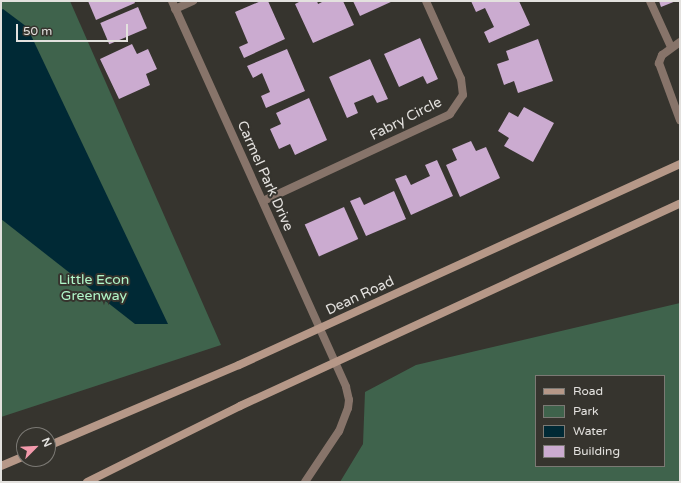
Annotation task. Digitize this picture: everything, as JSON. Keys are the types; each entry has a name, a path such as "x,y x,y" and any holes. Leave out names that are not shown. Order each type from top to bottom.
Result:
{"main road":[{"name":"Dean Road","path":"56,443 232,368 680,164"},
{"path":"87,482 240,406 680,204"},
{"path":"1,466 16,459"}],"street":[{"name":"Carmel Park Drive","path":"172,1 346,388 349,400 348,408 339,430 305,482"},
{"path":"175,9 194,1"},
{"name":"Fabry Circle","path":"262,201 450,114 463,95 461,79 426,1"},
{"path":"650,1 671,47"},
{"path":"680,42 662,54 659,63 680,120"}],"green space":[{"name":"Little Econ Greenway","path":"1,1 70,1 221,345 1,417"},
{"path":"680,303 680,482 340,482 363,444 365,392 416,365"}],"water":[{"path":"3,9 27,27 168,324 135,324 1,219 1,10"}],"building":[{"path":"88,1 134,1 135,3 96,20"},
{"path":"261,1 268,1 285,39 244,58 239,47 248,43 235,12"},
{"path":"301,1 317,1 318,4 324,1 343,1 354,25 313,43 295,4"},
{"path":"353,1 393,1 360,16"},
{"path":"471,1 519,1 530,25 489,43 484,32 494,27 485,8 476,12"},
{"path":"659,1 676,1 661,7"},
{"path":"138,7 147,28 109,44 100,23"},
{"path":"420,38 438,79 427,84 423,76 399,87 384,54"},
{"path":"538,39 553,81 518,93 514,81 504,85 497,64 509,60 506,51"},
{"path":"132,44 137,54 148,49 157,69 146,74 150,85 119,99 100,59"},
{"path":"287,49 305,91 266,108 261,96 270,92 262,73 253,78 247,66"},
{"path":"370,59 388,99 377,103 373,95 354,103 358,113 347,118 329,77"},
{"path":"309,98 327,140 295,155 290,144 279,149 270,129 281,124 276,113"},
{"path":"524,107 554,123 533,162 504,146 509,138 498,131 509,112 518,117"},
{"path":"471,141 476,151 486,147 500,178 460,197 446,165 457,160 452,149"},
{"path":"437,160 453,196 411,215 395,179 406,175 411,185 430,176 425,165"},
{"path":"394,191 406,219 366,236 350,201 360,197 364,205"},
{"path":"344,207 358,239 319,256 305,224"}]}
